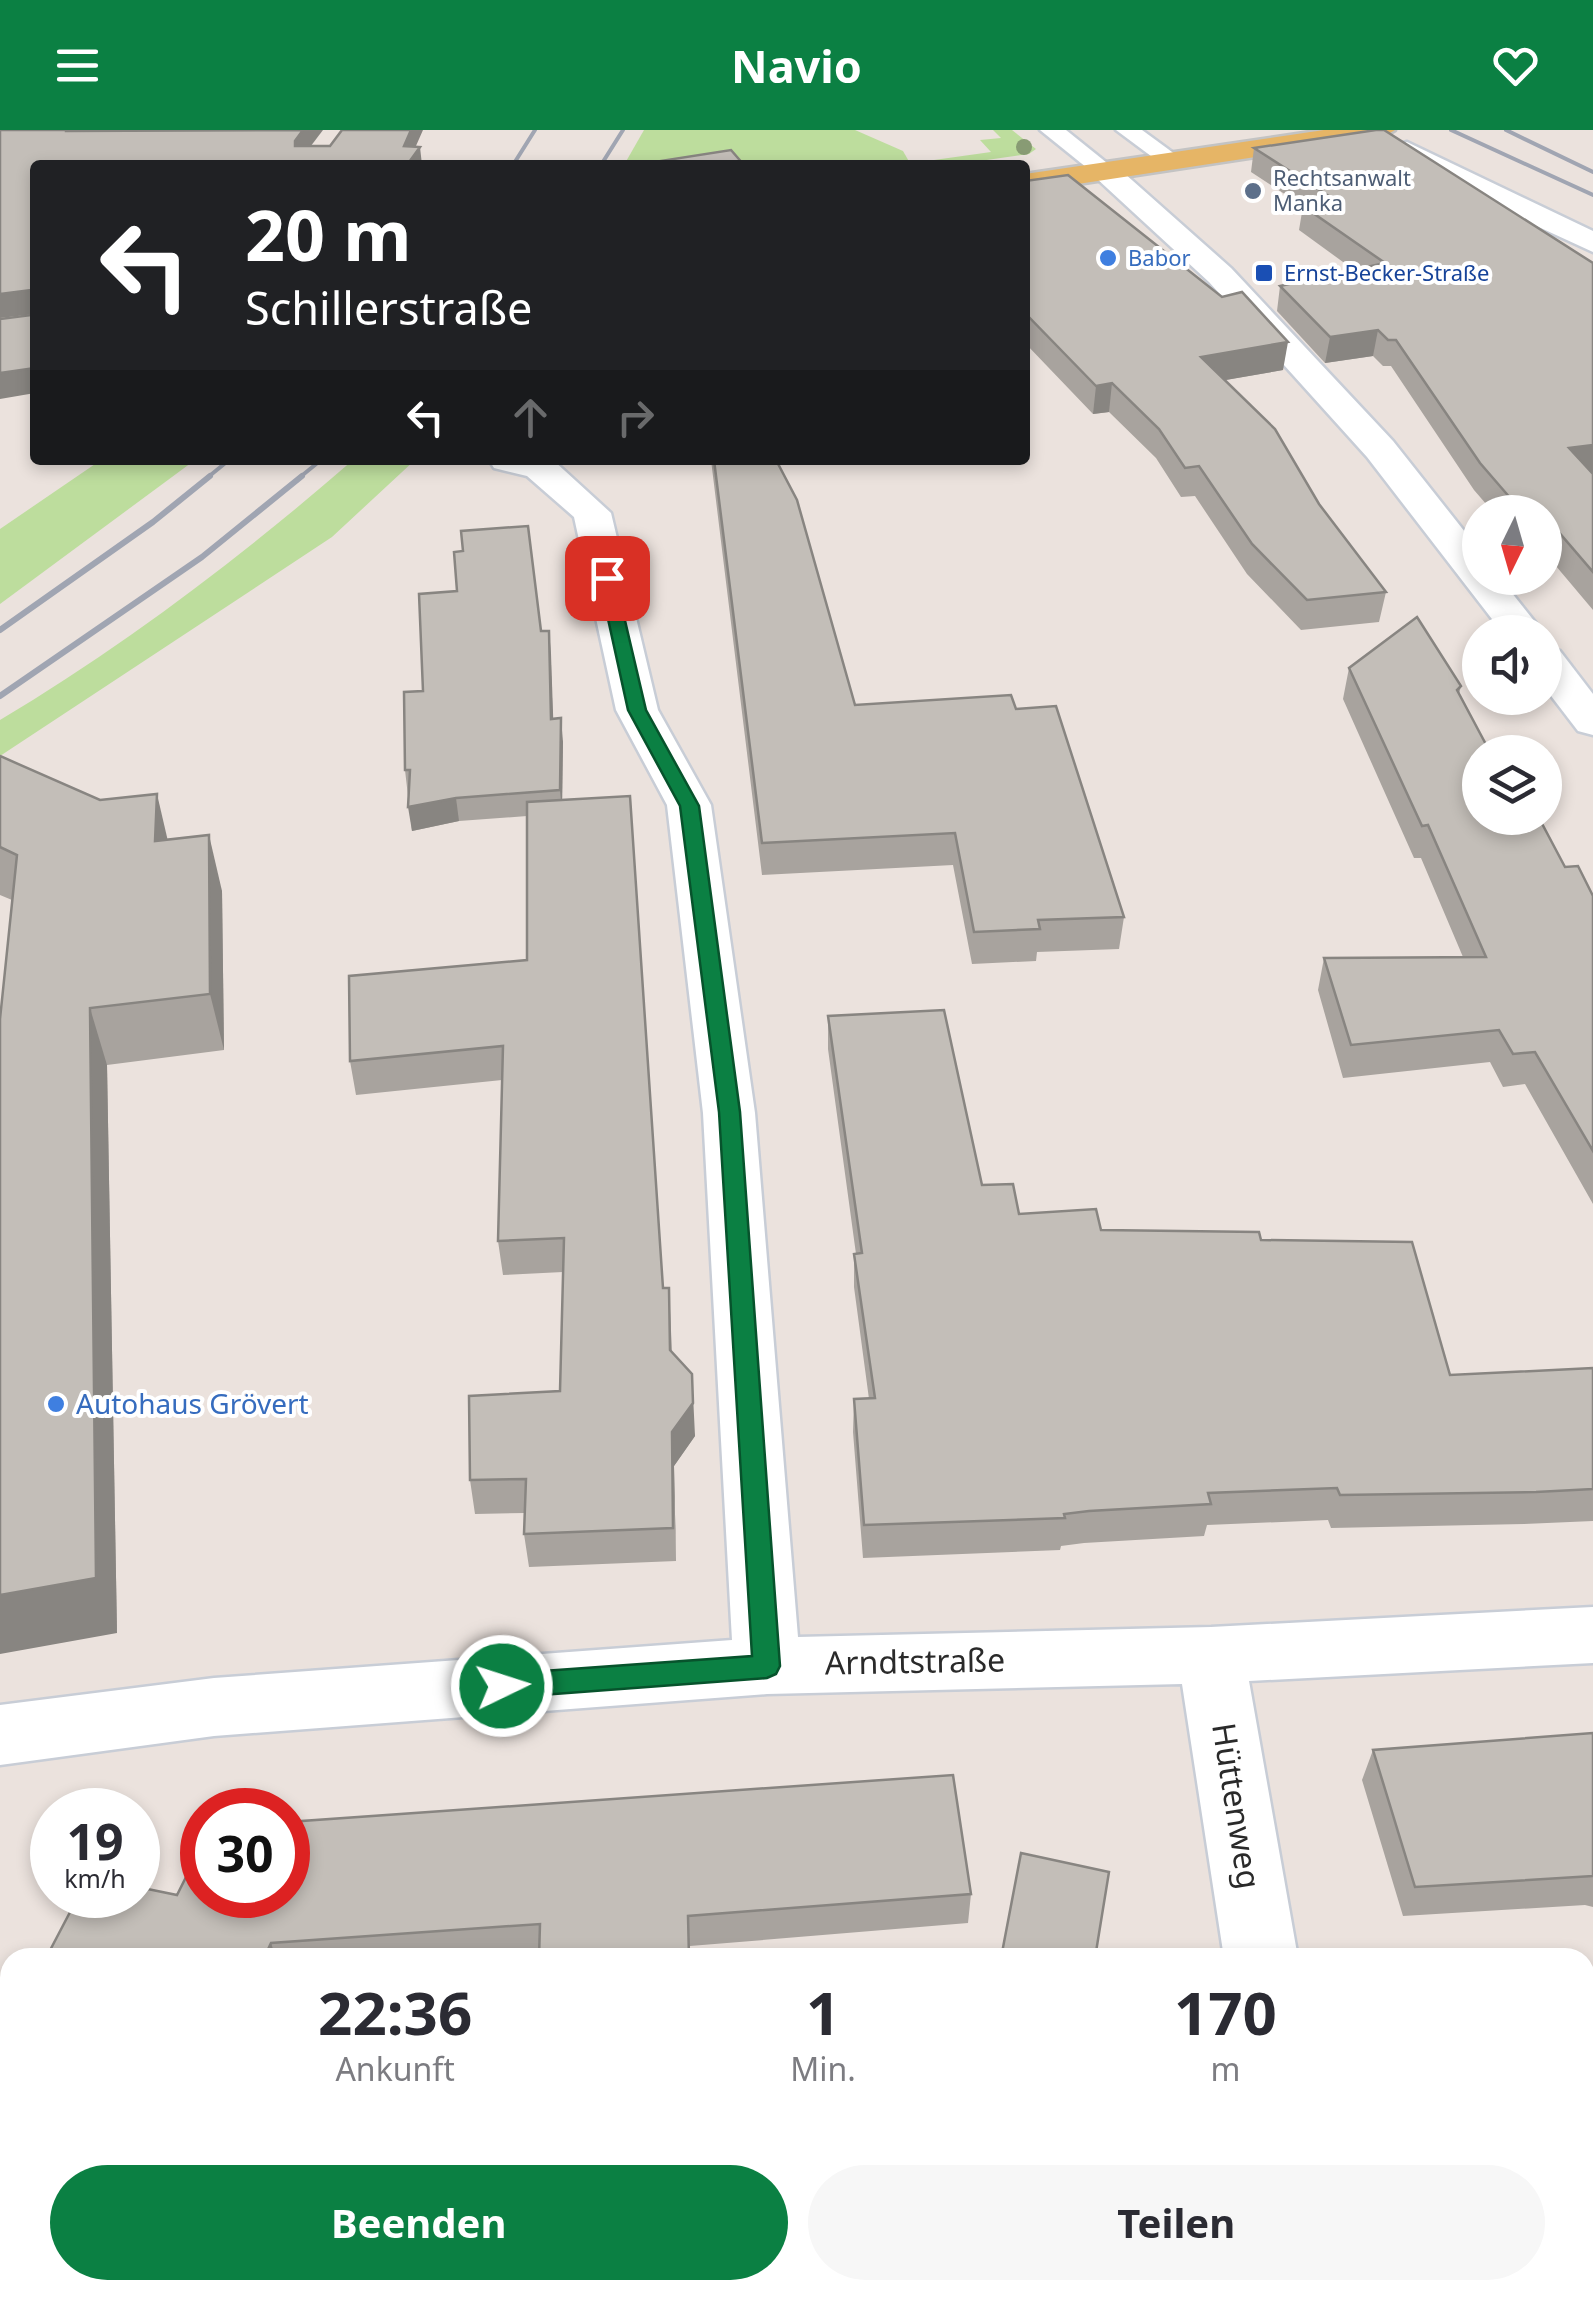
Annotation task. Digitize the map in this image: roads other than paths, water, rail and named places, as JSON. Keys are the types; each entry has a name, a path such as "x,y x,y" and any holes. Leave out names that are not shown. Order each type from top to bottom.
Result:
{"main road":[{"path":"1030,181 1378,130"}],"street":[{"path":"1378,130 1442,172 1593,243"},
{"path":"1105,171 1220,276 1380,449 1462,554"},
{"path":"528,465 540,468 592,513 637,710 689,806 730,1112 767,1666"},
{"path":"1494,595 1510,615"},
{"path":"1562,682 1593,722"},
{"name":"Arndtstraße","path":"0,1735 214,1707 767,1666 1211,1655 1593,1635"},
{"name":"Hüttenweg","path":"1211,1655 1259,1948"}],"lane":[{"path":"1052,130 1105,171"},
{"path":"1127,130 1171,160"}],"railway":[{"path":"516,160 535,130"},
{"path":"604,160 623,130"},
{"path":"1451,130 1593,195"},
{"path":"1506,130 1593,172"},
{"path":"207,478 223,465"},
{"path":"299,478 315,465"},
{"path":"0,630 153,522 210,476"},
{"path":"0,696 202,557 302,476"}],"place":[{"name":"Rechtsanwalt Manka","path":"1253,191"},
{"name":"Babor","path":"1108,258"},
{"name":"Ernst-Becker-Straße","path":"1264,273"},
{"name":"Autohaus Grövert","path":"56,1404"}]}
